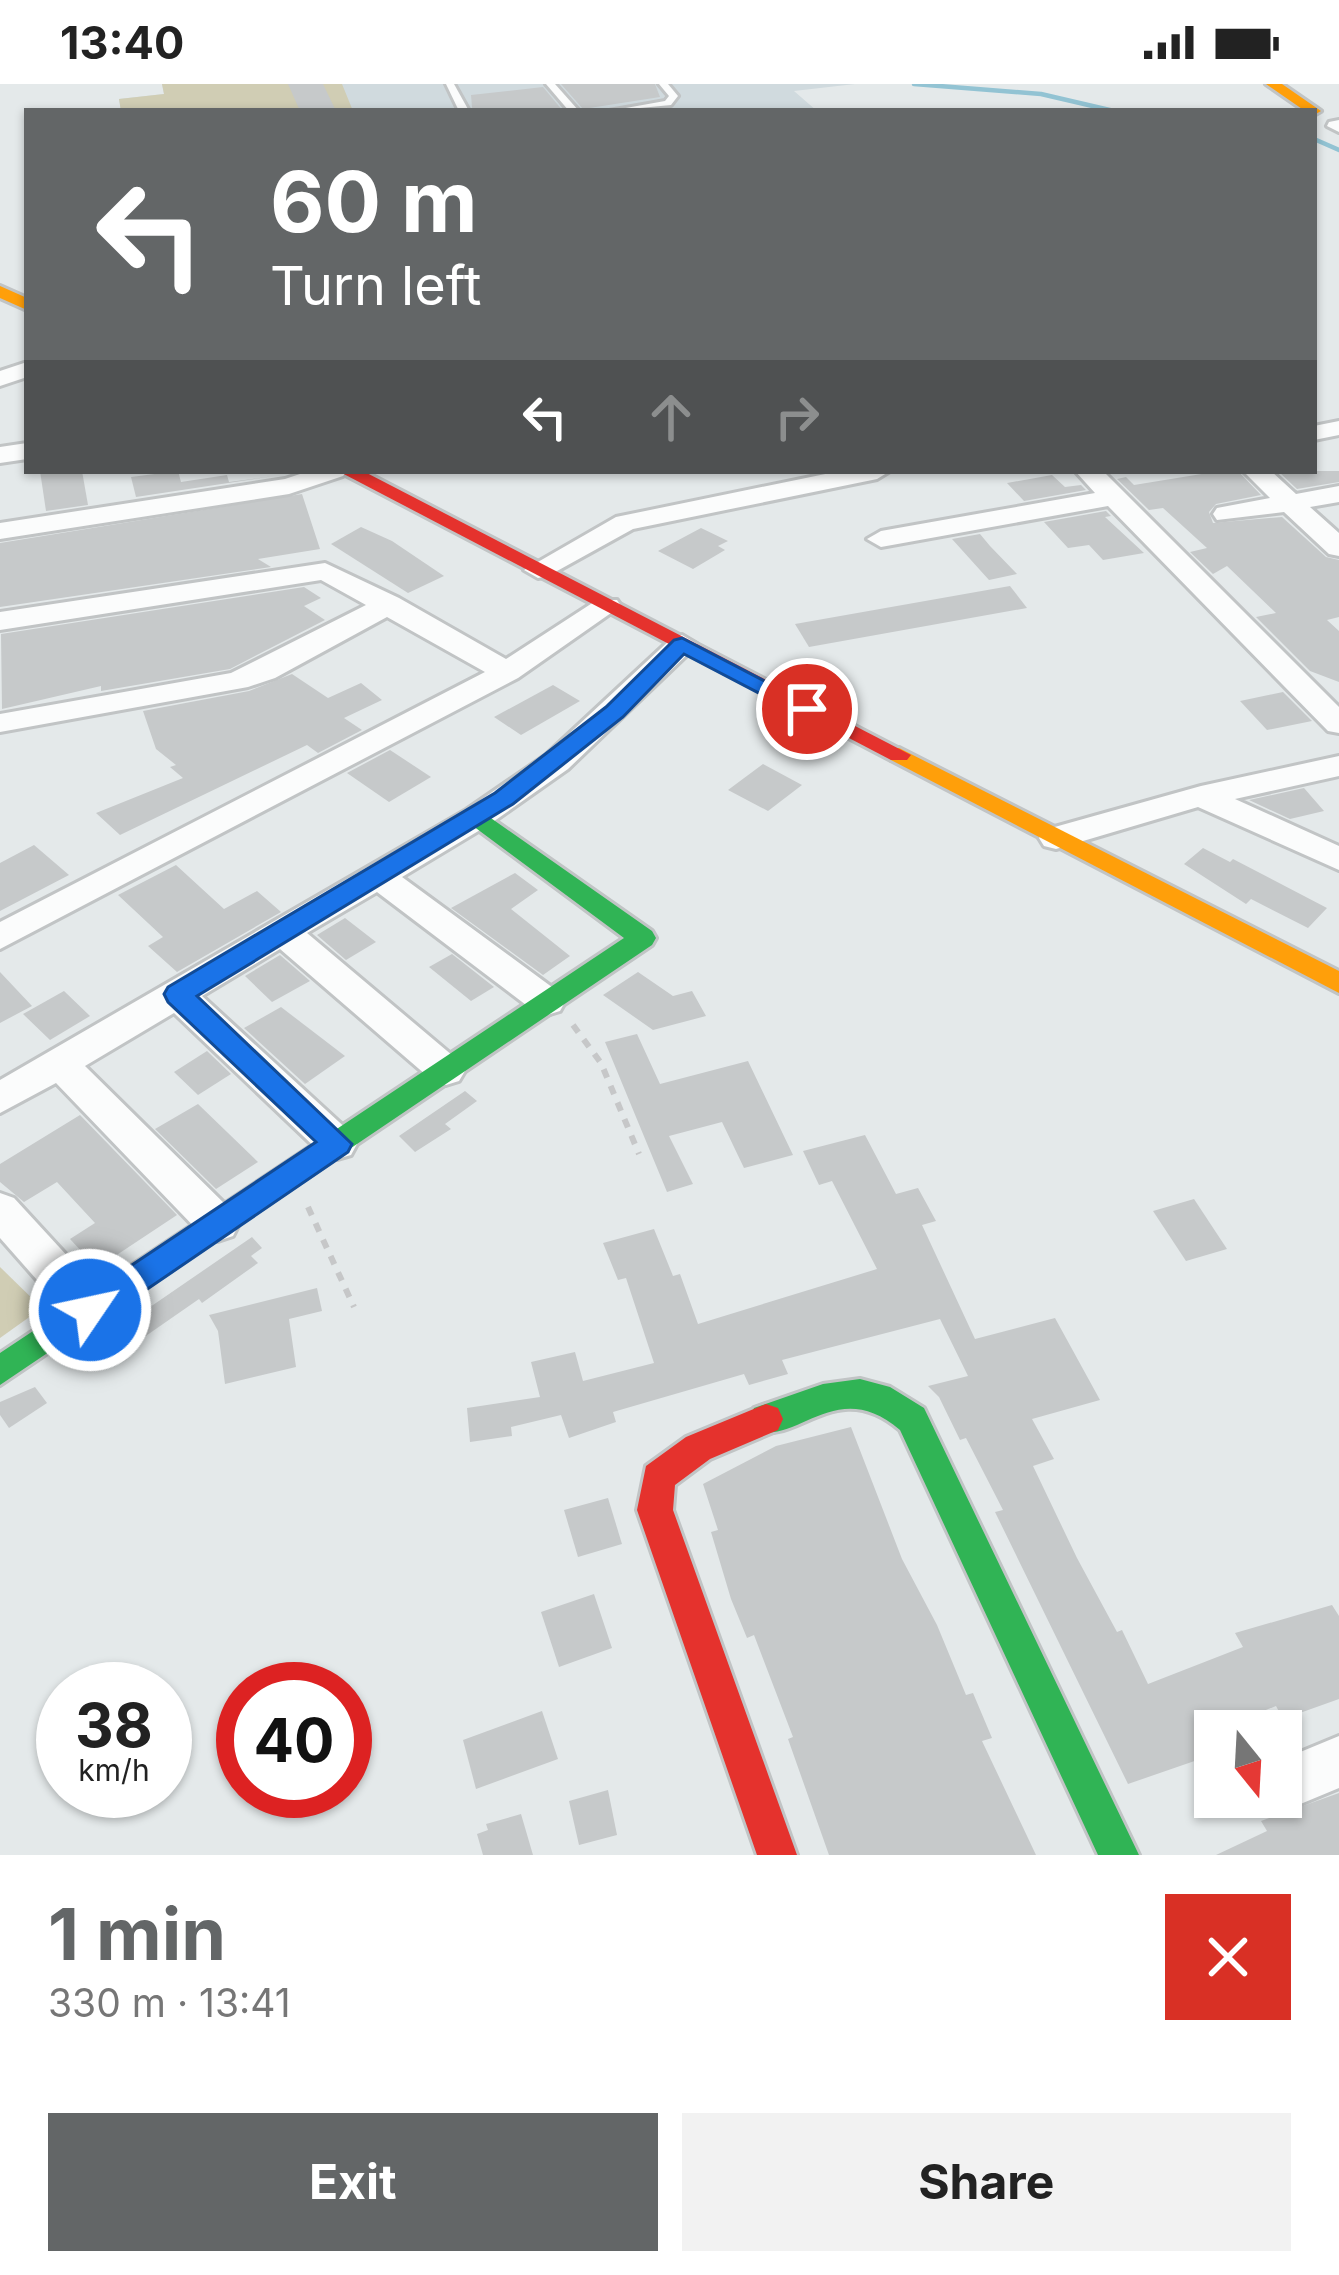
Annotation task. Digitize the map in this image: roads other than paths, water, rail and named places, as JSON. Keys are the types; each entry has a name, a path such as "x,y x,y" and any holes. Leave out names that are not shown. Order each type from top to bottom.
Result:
{"street":[{"path":"1273,84 1309,108"},
{"path":"0,531 289,486 325,474"},
{"path":"354,474 1338,982"},
{"path":"538,570 625,523 862,474"},
{"path":"1094,474 1339,724"},
{"path":"1259,474 1339,548"},
{"path":"1226,514 1339,494"},
{"path":"881,539 1114,496"},
{"path":"0,621 310,572 336,574 507,671"},
{"path":"0,723 237,681 264,672 388,604"},
{"path":"0,937 507,671 607,606"},
{"path":"0,1098 478,817 557,762 682,644"},
{"path":"1056,838 1201,796 1339,766"},
{"path":"1201,796 1339,859"},
{"path":"0,1371 643,938 478,817"},
{"path":"380,877 547,1002"},
{"path":"284,933 446,1071"},
{"path":"178,994 337,1144"},
{"path":"60,1064 218,1224"},
{"path":"0,1210 90,1310"},
{"path":"777,1855 655,1510 655,1488 661,1473 685,1455 752,1424 853,1392 878,1393 898,1403 912,1419 1119,1855"},
{"path":"1302,1777 1339,1762"}],"lane":[{"path":"550,84 571,108"},
{"path":"634,108 668,103 674,96 663,84"}],"waterway":[{"path":"914,84 1041,94 1101,108"},
{"path":"1317,140 1339,150"}]}
